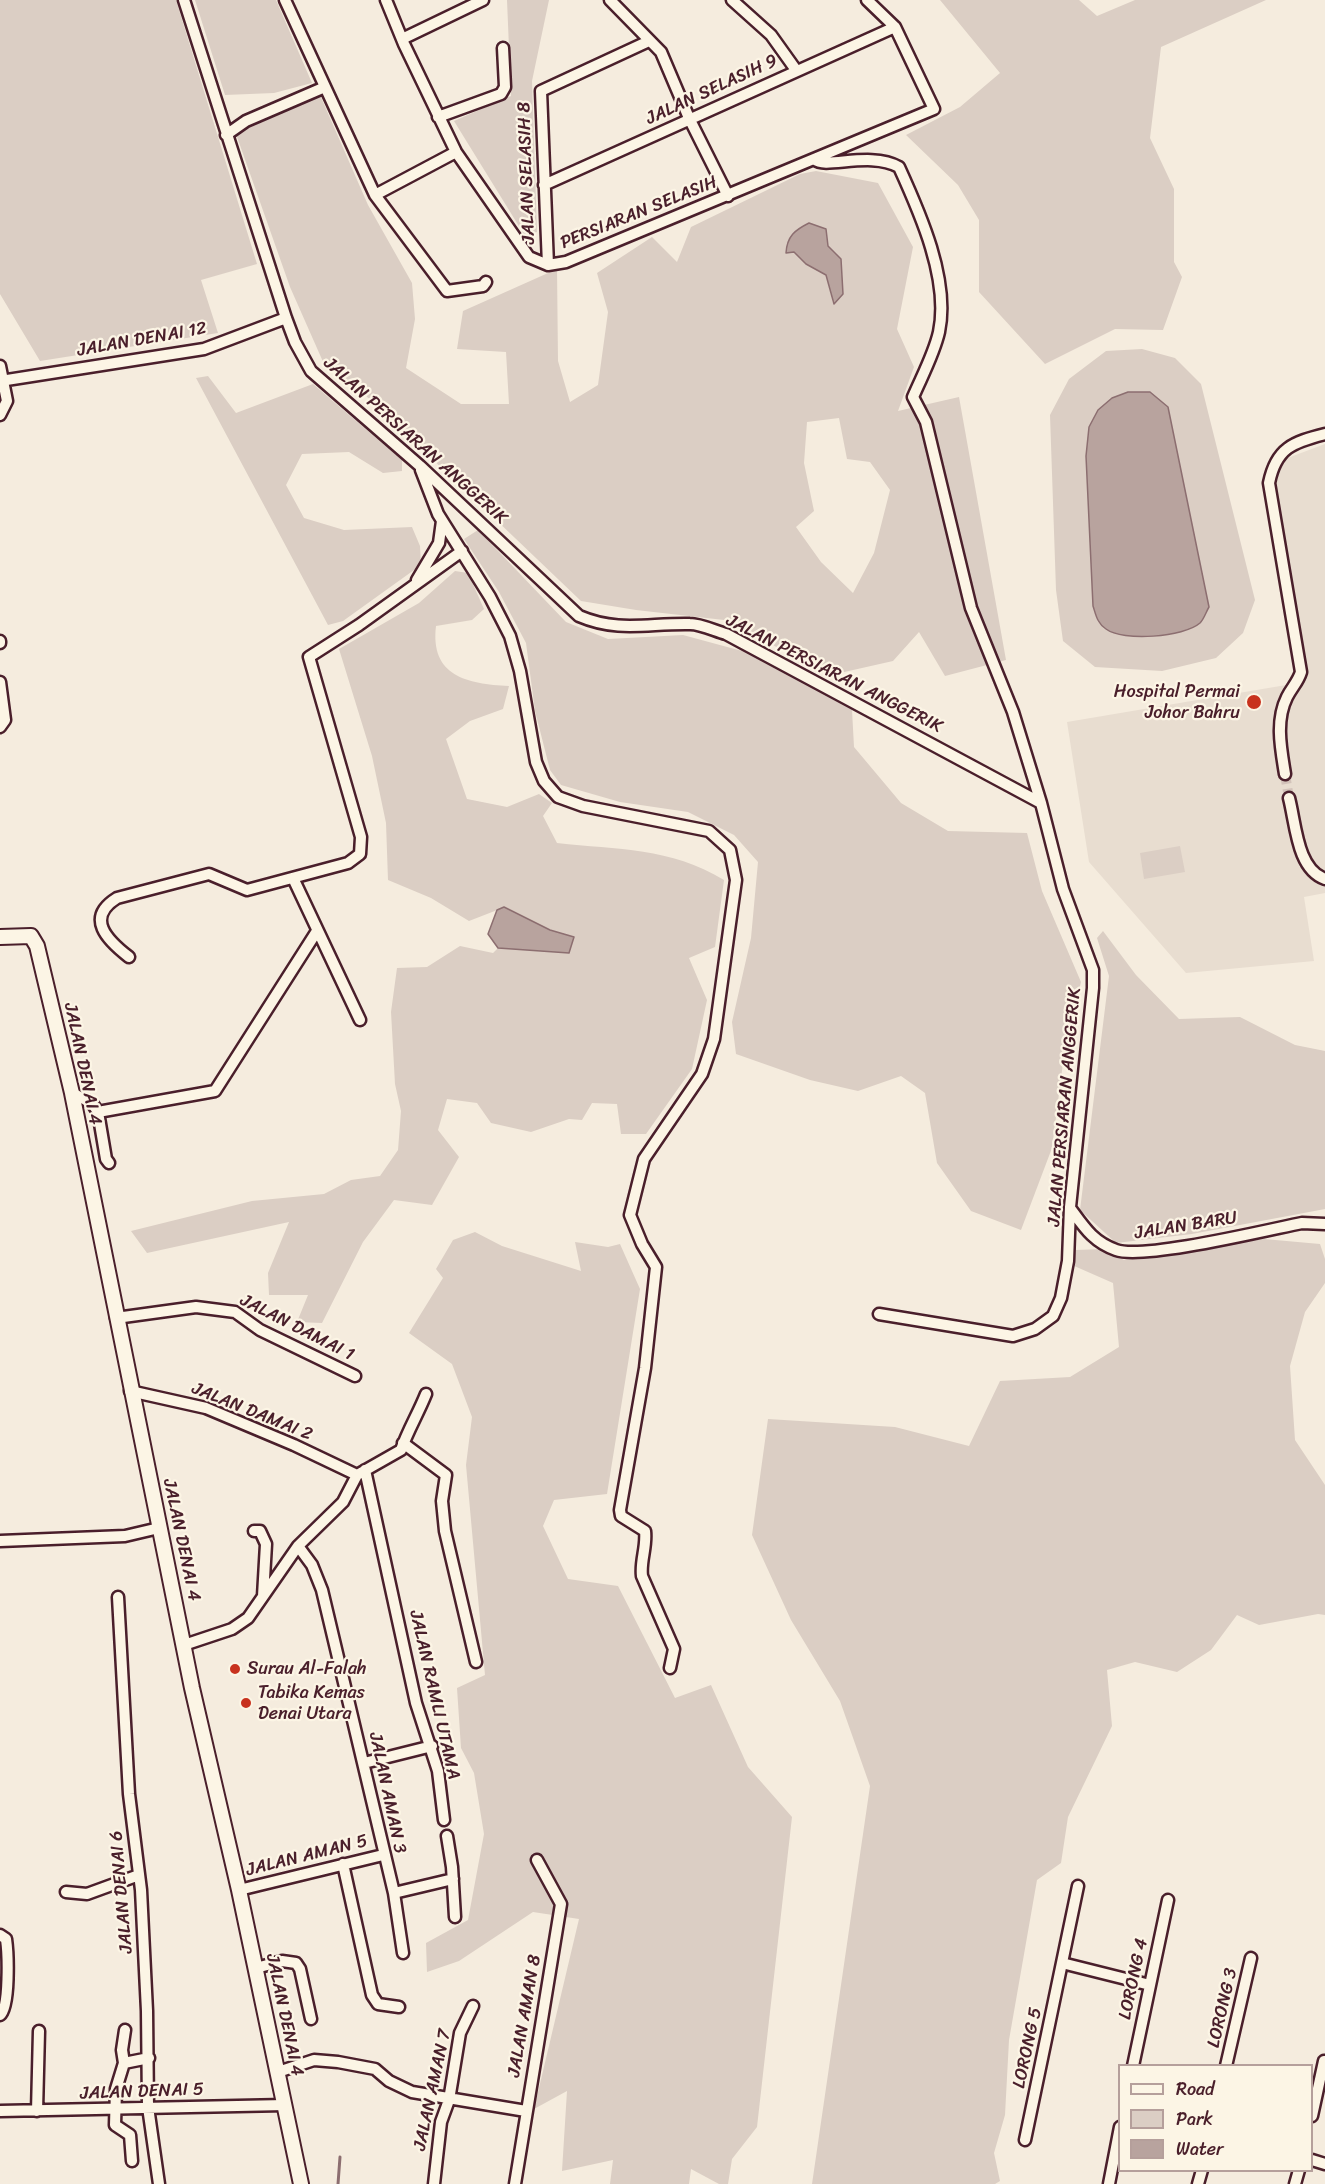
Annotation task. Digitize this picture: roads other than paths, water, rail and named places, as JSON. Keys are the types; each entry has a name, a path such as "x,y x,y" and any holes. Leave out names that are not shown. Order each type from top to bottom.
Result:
{"street":[{"name":"JALAN PERSIARAN ANGGERIK","path":"184,0 286,318 295,342 312,371 420,466 579,616 599,624 617,627 692,624 726,634 1041,802 1063,889 1094,970 1070,1207 1068,1261 1061,1298 1053,1316 1035,1329 1013,1336 879,1314"},
{"path":"285,0 375,195 447,291 483,286 486,282"},
{"name":"PERSIARAN SELASIH","path":"386,0 456,152 529,257 548,265 566,262 934,109 895,27"},
{"path":"402,39 483,0"},
{"path":"610,0 660,52 673,75 689,118 728,196"},
{"path":"732,0 771,35 796,70"},
{"path":"867,0 895,27"},
{"name":"JALAN SELASIH 9","path":"544,185 895,27"},
{"name":"JALAN SELASIH 8","path":"548,265 541,91 650,40"},
{"path":"438,117 501,94 505,87 503,48"},
{"path":"226,135 246,120 325,87"},
{"path":"375,195 456,152"},
{"path":"815,160 824,164 868,159 892,163 899,167 921,214 939,291 940,321 939,332 913,397 926,422 971,608 1013,712 1041,802"},
{"name":"JALAN DENAI 12","path":"2,380 204,349 286,318"},
{"path":"0,366 7,400 0,415"},
{"path":"1285,774 1279,740 1282,715 1287,696 1298,683 1301,672 1269,483 1272,466 1283,452 1295,442 1325,434"},
{"path":"420,466 442,520 510,636 520,671 536,762 544,781 558,797 583,806 709,831 730,850 736,880 714,1039 702,1074 644,1159 630,1215 642,1244 656,1267 645,1368 620,1510 621,1516 645,1531 642,1576 674,1649 670,1668"},
{"path":"414,586 439,543 442,520"},
{"path":"129,957 111,943 101,922 100,913 105,906 117,898 202,874 216,876 247,890 348,863 357,858 361,849 361,837 309,657 359,626 462,551"},
{"path":"0,682 5,720 0,727"},
{"path":"1289,798 1305,863 1313,875 1325,879"},
{"path":"293,878 360,1020"},
{"path":"98,1112 215,1090 317,931"},
{"name":"JALAN DENAI 4","path":"0,937 24,934 35,940 72,1093 130,1391 301,2184"},
{"path":"72,1093 92,1103 98,1112 106,1159 110,1163"},
{"name":"JALAN BARU","path":"1070,1207 1092,1238 1118,1251 1151,1251 1302,1223 1325,1224"},
{"name":"JALAN DAMAI 1","path":"116,1318 196,1307 235,1312 260,1330 355,1376"},
{"name":"JALAN DAMAI 2","path":"130,1391 206,1408 361,1473"},
{"path":"184,1645 232,1629 248,1618 298,1546 343,1502 361,1473 396,1454 426,1394"},
{"path":"403,1443 446,1475 442,1501 445,1531 476,1662"},
{"name":"JALAN RAMLI UTAMA","path":"361,1473 390,1577 416,1703 432,1746 444,1820"},
{"path":"0,1540 125,1536 159,1528"},
{"path":"254,1531 260,1531 266,1544 263,1597"},
{"name":"JALAN AMAN 3","path":"298,1546 314,1568 325,1605 364,1763 383,1855 394,1893 403,1953"},
{"name":"JALAN DENAI 6","path":"118,1597 129,1794 139,1875 149,2058 148,2108 159,2184"},
{"path":"364,1763 432,1746"},
{"path":"447,1836 455,1917"},
{"name":"JALAN AMAN 5","path":"239,1890 383,1855"},
{"name":"JALAN AMAN 8","path":"514,2184 561,1904 537,1860"},
{"path":"343,1864 372,1995 378,2004 399,2007"},
{"path":"66,1892 87,1894 139,1875"},
{"path":"394,1893 453,1879"},
{"name":"LORONG 5","path":"1025,2140 1078,1886"},
{"name":"LORONG 4","path":"1133,2064 1168,1900"},
{"path":"0,1935 6,1939 7,1961 6,2007 0,2014"},
{"name":"LORONG 3","path":"1226,2064 1251,1958"},
{"path":"256,1968 282,1961 296,1963 300,1969 311,2019"},
{"path":"1062,1963 1150,1985"},
{"name":"JALAN AMAN 7","path":"434,2184 441,2122 449,2100 460,2033 473,2006"},
{"path":"125,2030 122,2050 124,2063 114,2109 115,2125 130,2135 132,2161"},
{"path":"37,2111 39,2031"},
{"path":"124,2063 149,2058"},
{"path":"278,2072 314,2060 338,2062 375,2069 389,2081 412,2092 449,2100 526,2111"},
{"path":"1313,2108 1324,2061"},
{"name":"JALAN DENAI 5","path":"0,2112 285,2105"},
{"path":"1109,2184 1118,2133"}],"water":[{"path":"809,223 826,229 828,246 841,259 843,294 834,304 826,275 806,264 794,252 786,253 788,242 793,234"},
{"path":"1128,392 1150,392 1168,407 1209,607 1200,623 1181,632 1139,637 1114,633 1106,629 1097,619 1093,606 1086,456 1089,427 1098,410 1112,398"},
{"path":"504,907 550,930 574,937 569,953 498,948 488,934 497,910"}],"waterway":[{"path":"338,2184 340,2157"}],"tunnel":[{"path":"1285,774 1289,798"}],"place":[{"name":"Hospital Permai Johor Bahru","path":"1254,702"},
{"name":"Surau Al-Falah","path":"235,1669"},
{"name":"Tabika Kemas Denai Utara","path":"246,1703"}]}
